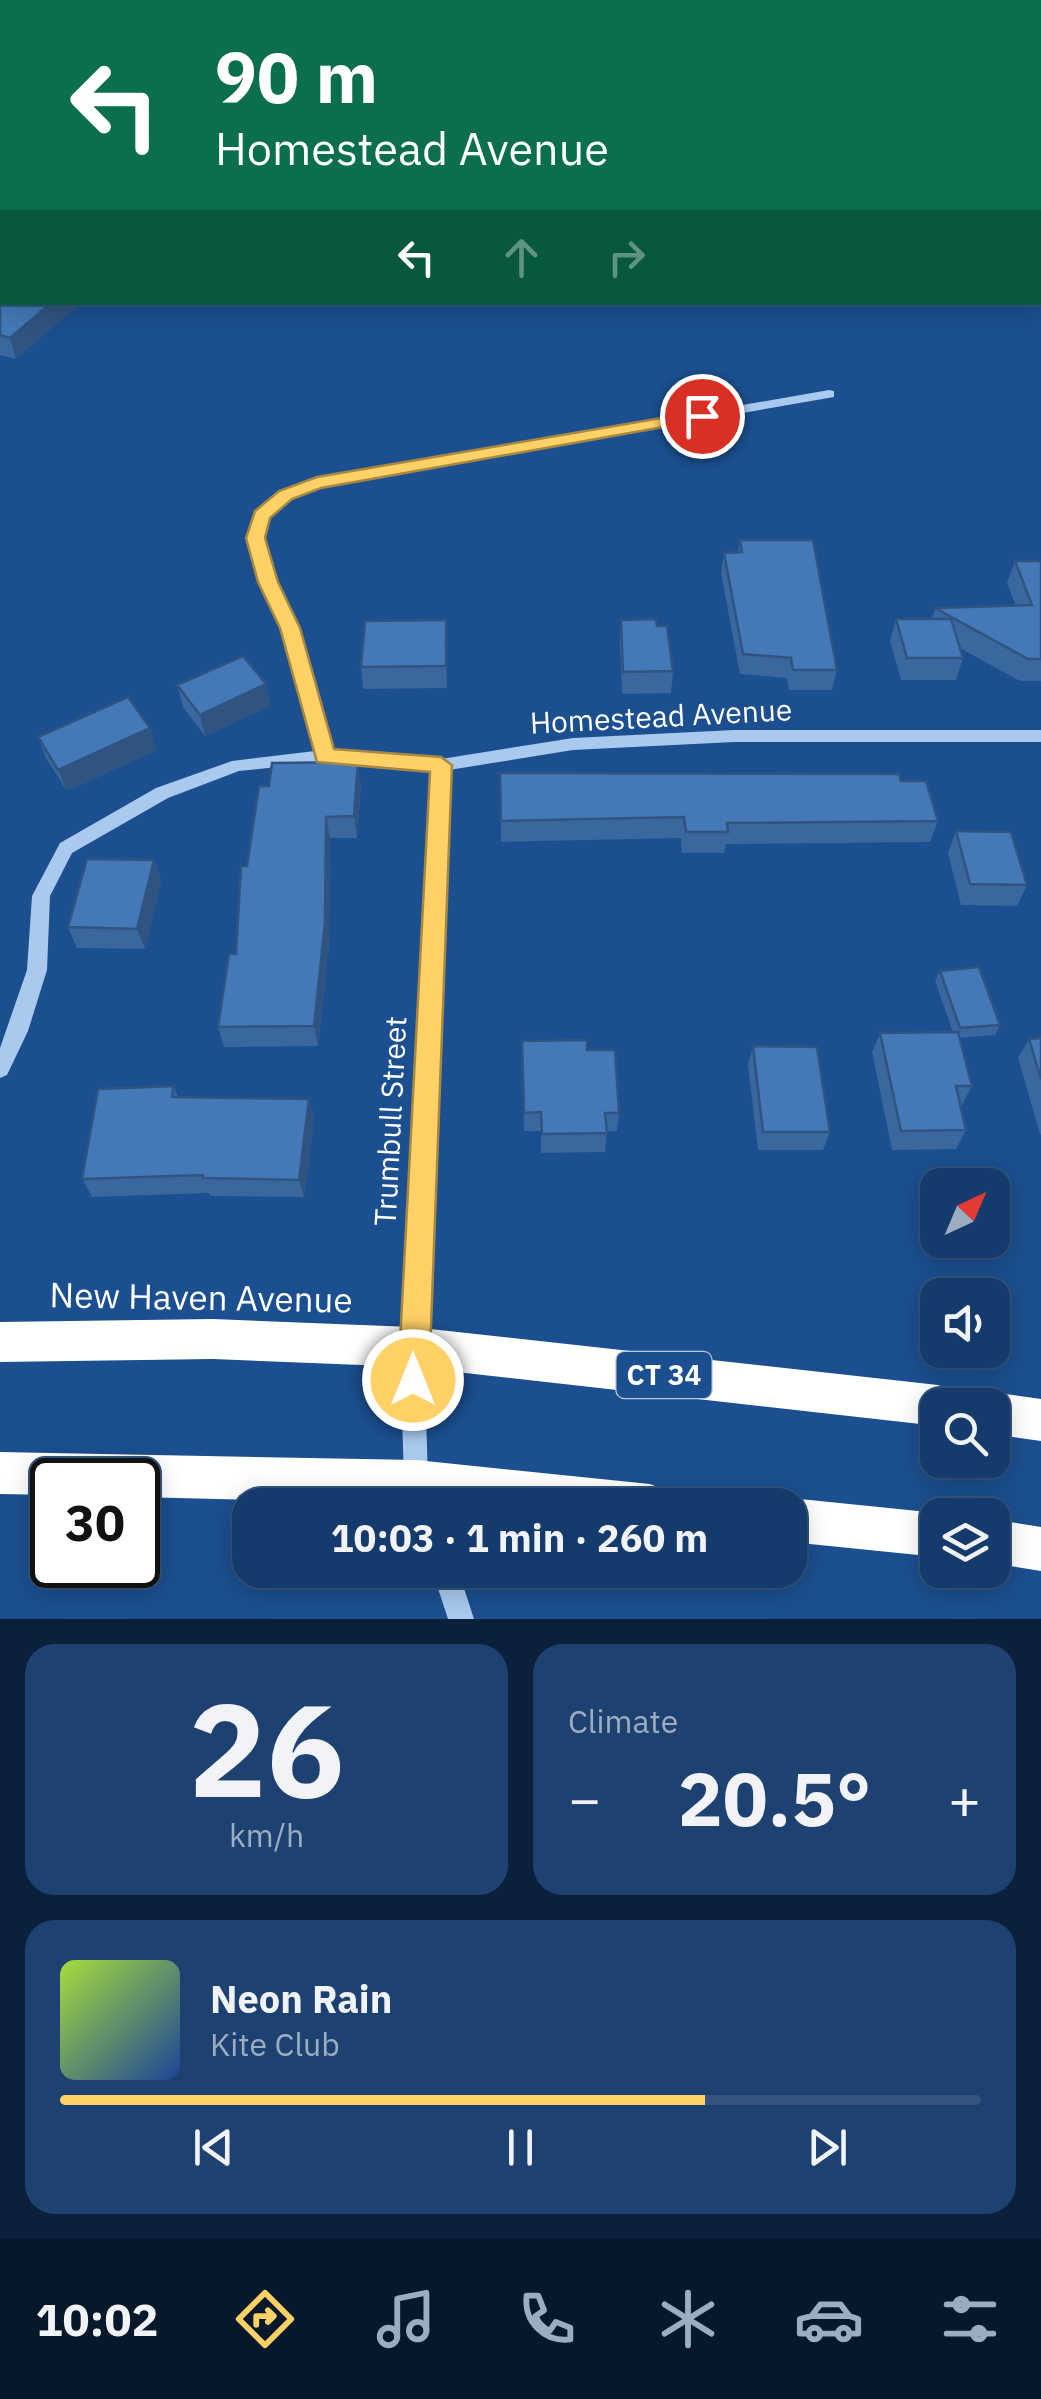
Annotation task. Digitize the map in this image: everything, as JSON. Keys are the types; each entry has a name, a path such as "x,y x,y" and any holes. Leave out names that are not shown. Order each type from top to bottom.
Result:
{"highway":[{"name":"New Haven Avenue","path":"0,1342 213,1339 412,1347 920,1404"},
{"path":"1010,1416 1041,1420"},
{"path":"0,1473 315,1488"},
{"path":"807,1522 920,1533"},
{"path":"1010,1543 1041,1549"}],"street":[{"path":"325,756 290,628 268,582 255,538 262,515 285,495 317,483 829,394"},
{"name":"Homestead Avenue","path":"0,1069 18,1032 37,970 41,896 66,848 162,792 238,765 325,756 441,765 574,744 734,736 1041,736"},
{"name":"Trumbull Street","path":"420,1488 412,1347 441,765"},
{"path":"451,1588 461,1619"}],"building":[{"path":"0,305 48,305 10,338 0,335"},
{"path":"740,540 813,540 837,670 793,670 791,658 743,654 724,553 742,552"},
{"path":"1015,561 1041,561 1041,659 1028,659 935,608 1032,605"},
{"path":"656,619 657,626 667,626 673,671 623,672 621,620"},
{"path":"896,619 951,619 963,658 907,658"},
{"path":"446,620 446,666 361,667 365,621"},
{"path":"243,656 266,684 200,715 177,685"},
{"path":"128,697 150,728 58,770 38,737"},
{"path":"358,762 354,816 326,817 325,923 314,1026 218,1027 229,954 236,954 241,866 247,866 259,786 269,786 272,763"},
{"path":"500,773 899,774 901,781 926,781 938,821 727,823 728,832 686,832 684,817 501,821"},
{"path":"956,831 1011,832 1027,885 970,884"},
{"path":"87,859 154,860 137,929 68,927"},
{"path":"979,967 1000,1025 960,1028 940,971"},
{"path":"958,1032 972,1086 956,1086 966,1130 901,1131 880,1033"},
{"path":"1041,1038 1041,1079 1029,1039"},
{"path":"587,1040 587,1050 615,1050 619,1113 605,1113 607,1133 542,1134 541,1112 524,1113 522,1041"},
{"path":"753,1046 817,1047 830,1132 763,1132"},
{"path":"174,1086 172,1097 309,1099 299,1180 203,1175 82,1179 98,1089"}],"route":[{"path":"413,1380 441,765 325,756 290,628 268,582 255,538 262,515 285,495 317,483 702,416"}]}
